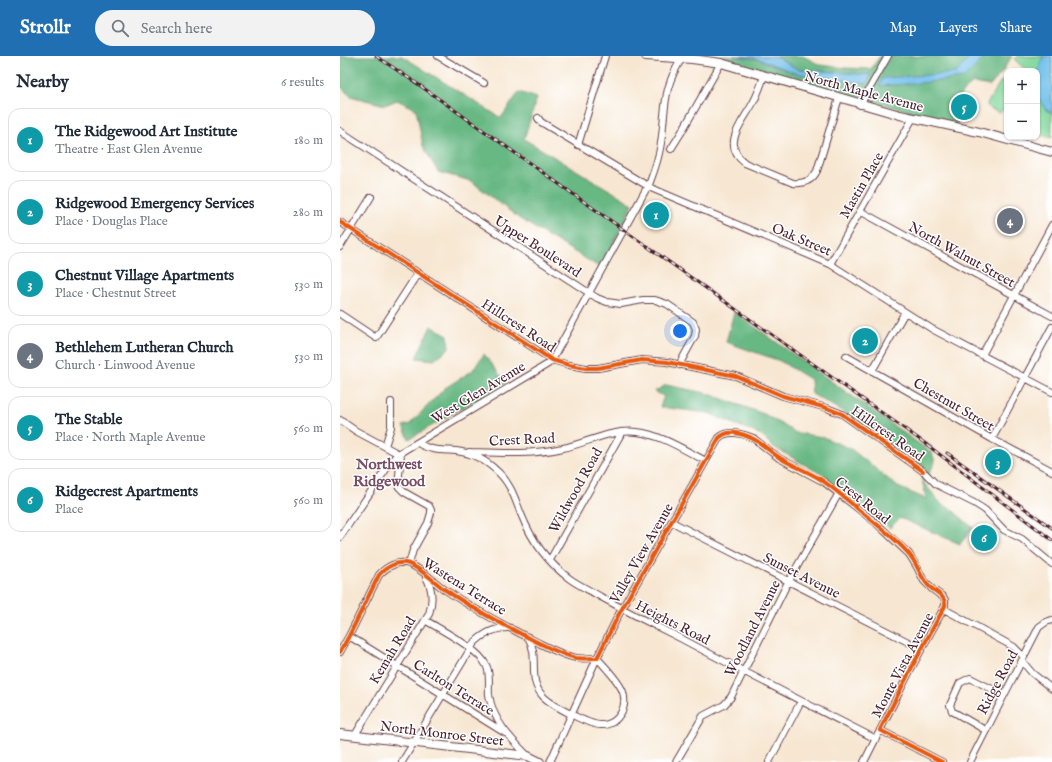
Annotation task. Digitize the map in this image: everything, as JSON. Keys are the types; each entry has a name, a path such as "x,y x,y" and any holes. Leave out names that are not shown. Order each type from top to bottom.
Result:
{"main road":[{"name":"North Maple Avenue","path":"646,56 683,57 721,63 860,105 979,132 1052,152"},
{"name":"North Monroe Street","path":"340,734 528,756 540,762"}],"street":[{"path":"439,56 484,82"},
{"path":"578,145 605,56"},
{"path":"860,105 888,56"},
{"name":"West Glen Avenue","path":"340,537 393,459 548,364 552,360 648,186 659,154 668,84 683,57"},
{"path":"671,149 721,63"},
{"path":"764,76 758,94 734,135 733,146 740,160 793,183 803,183 815,175 839,98"},
{"name":"Oak Street","path":"538,118 541,122 578,145 648,186 830,264 932,329 1052,392"},
{"name":"Mastin Place","path":"830,264 913,118"},
{"name":"Upper Boulevard","path":"340,131 589,293 614,304 649,299 662,302 693,322 696,333 679,365"},
{"path":"340,247 352,230 371,197"},
{"name":"North Walnut Street","path":"860,211 1052,316"},
{"name":"Hillcrest Road","path":"340,222 552,360 586,368 598,368 642,360 659,361 736,376 783,396 835,411 849,419 924,473 936,484 974,502 985,510 1004,530 1022,540 1052,564"},
{"path":"982,355 1052,224"},
{"path":"340,314 376,338 418,273"},
{"path":"872,371 905,312"},
{"path":"992,439 1052,327"},
{"name":"Chestnut Street","path":"846,356 1052,472"},
{"path":"385,446 391,427 391,402"},
{"path":"340,420 356,431 400,454 398,486 404,492 428,506 431,510 432,514 413,550 409,564"},
{"name":"Wildwood Road","path":"550,560 622,432"},
{"name":"Crest Road","path":"461,452 514,454 543,452 563,448 608,434 636,432 659,437 706,461 722,435 730,433 748,436 758,441 779,458 819,478 875,522 909,554 924,582 945,600 944,609"},
{"name":"Heights Road","path":"418,443 435,450 461,452 477,457 496,469 513,494 529,532 539,548 561,571 576,583 622,609 876,739"},
{"name":"Valley View Avenue","path":"550,762 597,658 622,609 706,461"},
{"name":"Woodland Avenue","path":"676,762 700,720 706,713 719,708 727,702 788,582 839,493"},
{"name":"Sunset Avenue","path":"672,522 922,649"},
{"name":"Wastena Terrace","path":"340,652 379,575 393,565 409,564 456,597 528,637 565,655 583,659 597,658"},
{"name":"Kemah Road","path":"355,735 425,620 431,607 432,595 429,582 424,574"},
{"path":"944,609 1014,647 1032,672 1052,689"},
{"name":"Monte Vista Avenue","path":"864,762 944,609"},
{"path":"425,620 483,659 487,666 491,704 494,714 505,733 528,756"},
{"name":"Ridge Road","path":"970,762 1039,627 1052,620"},
{"path":"402,762 442,694 470,649 479,638 489,631 502,628 512,628"},
{"name":"Carlton Terrace","path":"349,636 505,733"},
{"path":"528,637 534,652 534,677 541,694 550,703 589,722 601,725 614,721 621,714 625,699 622,689 597,658"},
{"path":"986,730 952,711 950,705 960,684 970,678 1004,695"},
{"path":"769,762 801,701"},
{"path":"880,730 942,762"}],"green space":[{"path":"340,56 402,56 501,118 519,92 537,98 524,139 633,204 601,268 520,219 471,181 438,172 423,146 416,109 397,100 385,105 350,96 340,86"},
{"path":"713,56 734,56 758,59 795,73 867,84 871,75 797,69 779,58 772,56 803,56 820,65 871,69 880,56 1012,56 1002,72 990,86 973,83 963,92 956,105 957,124 819,87"},
{"path":"1017,56 1052,56 1052,138 1040,135 1040,68 1024,68 1014,59"},
{"path":"1000,82 1004,82 1004,108 999,113 988,107 987,104"},
{"path":"734,312 932,453 935,462 924,483 942,505 950,508 973,528 960,544 900,518 890,528 821,474 772,446 761,435 708,413 660,407 664,396 654,392 666,385 706,393 764,414 796,433 823,437 851,449 898,487 926,499 918,461 894,447 847,414 812,394 811,380 780,361 726,342"},
{"path":"431,326 448,335 449,348 434,360 416,358"},
{"path":"484,354 506,383 409,439 403,426 410,424 445,388 472,371"}],"water":[{"path":"734,56 772,56 779,58 797,69 871,75 867,84 795,73 758,59"},
{"path":"971,56 986,56 964,78 879,86 883,78 956,73"},
{"path":"1043,56 1052,56 1052,113 1046,110 1040,101 1039,68"}],"railway":[{"path":"376,56 926,444 1052,540"},
{"path":"947,453 1052,528"}],"cycle path":[{"path":"340,222 552,360 586,368 598,368 642,360 667,362 736,376 783,396 827,408 842,414 923,471"},
{"path":"340,652 379,575 392,565 405,563 418,569 444,589 478,610 546,647 571,657 597,658 619,614 719,438 727,433 736,433 750,437 780,458 825,482 903,547 914,560 927,584 944,599 945,606 880,730 942,762"}],"place":[{"name":"The Stable","path":"964,107"},
{"name":"The Ridgewood Art Institute","path":"656,215"},
{"name":"Bethlehem Lutheran Church","path":"1010,221"},
{"name":"Ridgewood Emergency Services","path":"865,341"},
{"name":"Chestnut Village Apartments","path":"998,462"},
{"name":"Ridgecrest Apartments","path":"984,538"}],"district":[{"name":"Northwest Ridgewood","path":"389,472"}]}
